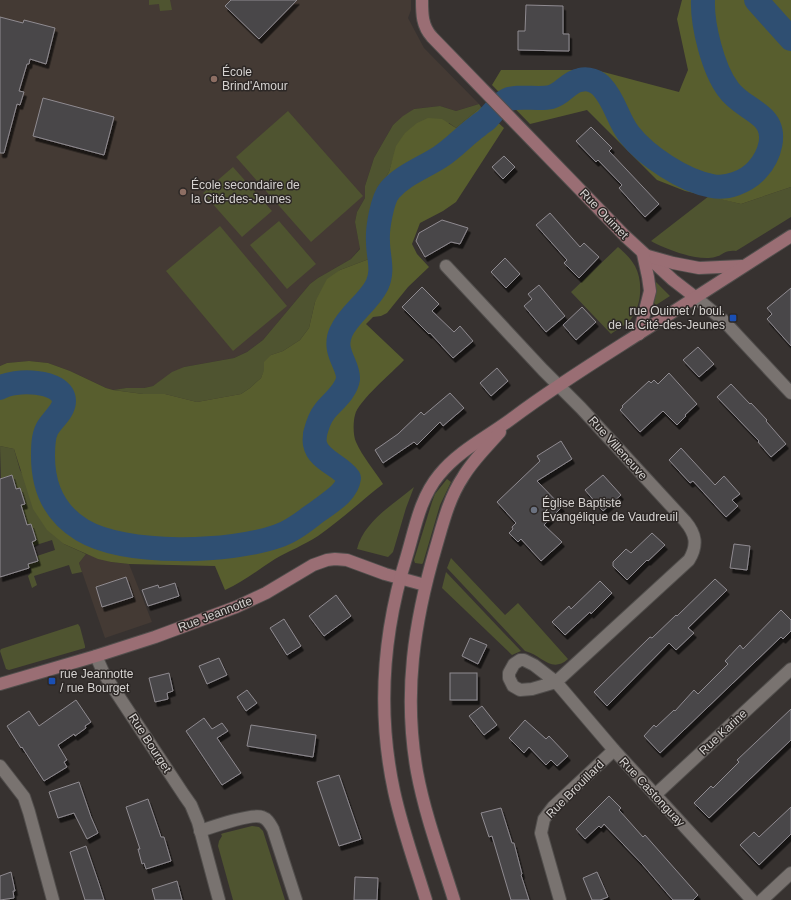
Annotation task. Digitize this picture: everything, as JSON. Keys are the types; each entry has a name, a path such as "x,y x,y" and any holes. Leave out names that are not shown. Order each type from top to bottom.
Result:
{"main road":[{"name":"Rue Ouimet","path":"422,0 422,12 425,27 432,37 643,254 695,297"},
{"path":"426,900 394,790 385,725 385,669 386,651 400,578 422,505 433,483 449,464 463,452 559,385 791,236"},
{"path":"639,334 650,291 643,254 673,263 699,268 744,266"},
{"path":"454,900 425,805 417,773 413,742 411,665 416,627 425,585 443,520 452,497 460,482 476,459 514,417"},
{"name":"Rue Jeannotte","path":"0,684 155,637 236,607 266,593 313,565 327,560 347,560 378,572 425,585"}],"street":[{"name":"Rue Villeneuve","path":"446,266 543,370 592,418 691,528 695,540 695,547 689,560 556,682"},
{"name":"Rue Ouimet","path":"695,297 723,320 791,393"},
{"name":"Rue Bourget","path":"96,656 104,674 190,805 200,831 219,900"},
{"name":"Rue Karine","path":"655,794 791,669"},
{"name":"Rue Castonguay","path":"556,682 614,750 752,900"},
{"name":"Rue Brouillard","path":"560,900 542,840 541,833 544,820 553,807 614,750"},
{"path":"0,766 24,797 53,900"},
{"path":"200,831 237,820 257,816 268,820 273,829 296,900"},
{"path":"762,900 791,873"}],"shaded area":[{"name":"École secondaire de la Cité-des-Jeunes","path":"0,0 411,0 411,10 408,18 424,48 479,104 456,111 440,106 414,109 393,125 374,158 365,186 365,198 357,212 355,222 360,248 351,259 310,284 263,340 247,352 234,358 184,367 153,386 113,390 48,363 29,361 7,363 0,366"},
{"path":"86,554 111,562 129,564 152,622 105,638 79,563"}],"green space":[{"path":"149,0 170,0 172,10 160,11 159,4 149,5"},
{"path":"682,0 791,0 791,187 741,204 685,191 657,180 587,110 530,124 492,85 501,70 596,70 679,92 688,70 677,19"},
{"path":"479,104 481,107 456,128 449,123 393,159 389,172 380,187 374,228 371,235 369,259 340,270 315,302 309,328 300,340 283,351 271,355 261,378 250,388 241,394 197,402 165,394 143,394 113,390 153,386 172,372 184,367 234,358 247,352 263,340 310,284 351,259 360,249 355,222 357,212 365,198 365,186 374,158 393,125 414,109 440,106 456,111"},
{"path":"481,107 504,128 456,202 443,211 420,223 412,244 417,254 429,267 408,287 387,313 381,316 373,317 366,324 404,360 362,402 354,418 354,433 356,442 383,484 335,524 318,536 275,559 244,580 225,590 215,566 129,564 111,562 98,559 64,544 47,530 33,509 14,449 0,446 0,366 7,363 29,361 48,363 113,390 143,394 165,394 197,402 241,394 261,378 264,370 264,362 271,355 283,351 300,340 309,328 315,302 327,279 340,270 369,259 368,246 374,228 372,215 375,203 380,187 389,172 396,146 405,133 417,123 428,118 442,119 456,128"},
{"path":"288,111 363,196 311,242 236,157"},
{"path":"233,167 272,211 242,237 203,193"},
{"path":"791,187 791,217 736,251 726,252 715,257 700,258 673,251 651,241 709,196 741,204"},
{"path":"279,221 316,264 287,289 250,245"},
{"path":"220,226 287,306 233,351 166,271"},
{"path":"618,247 632,261 638,272 640,293 635,313 631,319 611,334 571,292"},
{"path":"656,282 670,296 656,305 654,303"},
{"path":"0,446 14,449 20,470 64,544 86,554 79,563 82,572 72,574 69,565 34,576 37,585 32,588 28,576 31,568 29,568 28,564 38,561 37,556 55,550 52,540 33,546 32,542 36,540 31,524 27,525 20,505 25,504 20,488 16,489 12,476 1,479"},
{"path":"447,479 451,482 440,505 423,563 415,563 414,560 435,494"},
{"path":"414,487 393,552 388,557 357,549 366,530 373,522"},
{"path":"451,558 505,615 518,603 568,659 556,665 546,662 525,651 447,568"},
{"path":"446,572 521,651 512,655 442,588"},
{"path":"78,624 85,648 9,670 6,669 0,651 1,649"},
{"path":"252,826 259,827 263,831 285,900 233,900 218,846 219,841 222,836 221,834"}],"building":[{"path":"231,0 297,0 259,39 225,6"},
{"path":"526,5 563,6 563,34 569,34 569,51 518,50 518,31 525,31"},
{"path":"0,17 23,23 24,20 55,28 46,64 30,59 29,64 27,64 19,91 24,92 20,105 17,104 4,153 0,153"},
{"path":"43,98 114,117 104,155 33,136"},
{"path":"591,127 612,148 609,151 659,204 645,217 619,188 622,185 598,160 596,162 576,141"},
{"path":"504,156 515,167 503,179 492,167"},
{"path":"550,213 580,247 584,243 599,257 579,278 564,263 567,260 536,225"},
{"path":"442,220 468,228 460,244 451,242 425,257 416,241 419,233"},
{"path":"505,258 520,274 506,288 491,272"},
{"path":"539,285 565,316 546,332 524,306 532,299 528,294"},
{"path":"422,287 439,304 432,311 454,332 460,326 473,341 453,358 430,333 429,334 402,307"},
{"path":"791,288 791,346 767,319 772,314 767,308"},
{"path":"582,307 596,322 576,340 563,325"},
{"path":"698,347 714,364 699,377 683,360"},
{"path":"497,368 508,381 491,396 480,383"},
{"path":"669,373 697,404 677,425 663,411 640,432 620,410 623,407 622,406 649,381 651,383 654,380 658,384"},
{"path":"731,384 767,420 766,421 786,444 771,457 758,442 759,441 717,397"},
{"path":"450,393 464,408 443,426 440,422 417,445 414,442 383,463 375,450 398,434 421,412 424,415"},
{"name":"Église Baptiste Évangélique de Vaudreuil","path":"561,441 572,459 537,481 562,507 544,525 562,542 541,561 521,539 518,542 509,533 516,523 497,502 540,461 537,456"},
{"path":"681,448 715,485 724,476 740,494 732,500 738,506 726,517 693,481 690,483 669,460"},
{"path":"12,475 16,489 20,488 25,504 21,505 27,525 31,524 36,540 32,542 38,561 28,564 29,568 0,577 0,479"},
{"path":"603,475 621,495 603,511 585,490"},
{"path":"652,533 665,545 627,580 613,566 613,562 626,549 631,553"},
{"path":"734,544 750,546 747,570 730,568"},
{"path":"126,577 133,597 102,607 96,587"},
{"path":"715,579 727,590 688,628 694,633 676,650 669,643 607,706 594,692 650,637 652,638 676,615 677,616"},
{"path":"600,581 612,593 591,614 590,612 565,635 552,622 569,606 571,609"},
{"path":"175,583 179,596 148,606 142,590 158,585 159,588"},
{"path":"336,595 351,616 324,636 309,616"},
{"path":"781,610 791,620 791,631 783,639 781,637 660,753 644,736 654,725 656,727 674,710 675,711 694,690 698,694 728,664 725,661 740,645 743,649"},
{"path":"284,619 301,646 287,655 270,628"},
{"path":"470,638 487,645 478,664 462,656"},
{"path":"219,658 227,675 207,684 199,666"},
{"path":"169,673 173,691 167,693 168,699 155,702 149,678"},
{"path":"450,673 477,673 477,700 450,700"},
{"path":"247,690 257,703 246,711 237,697"},
{"path":"76,700 91,722 85,726 86,728 75,736 74,734 58,745 67,760 64,762 67,767 44,781 7,726 29,711 39,726"},
{"path":"482,706 497,725 484,735 469,716"},
{"path":"791,709 791,740 709,818 694,803 711,786 713,788 739,762 737,760"},
{"path":"204,718 212,729 222,723 228,731 217,738 241,773 222,785 186,731"},
{"path":"525,720 546,739 549,736 568,756 557,766 551,760 546,765 529,747 524,753 509,738"},
{"path":"251,725 316,735 313,757 247,746"},
{"path":"339,775 361,839 339,846 317,782"},
{"path":"79,782 98,833 87,839 74,813 58,818 49,792"},
{"path":"609,796 621,808 619,810 643,837 645,835 698,895 693,900 673,900 643,865 604,824 601,828 599,826 585,839 576,829"},
{"path":"148,799 161,837 164,837 171,861 146,869 144,863 142,864 138,849 140,849 126,807"},
{"path":"791,807 791,834 759,865 740,845 754,832 759,837"},
{"path":"501,808 512,843 514,843 521,875 529,900 511,900 492,836 489,837 481,813"},
{"path":"86,846 104,900 85,900 70,852"},
{"path":"11,872 15,891 13,891 14,898 0,900 0,876"},
{"path":"597,872 608,897 600,900 592,900 583,878"},
{"path":"355,877 378,878 377,900 354,900"},
{"path":"177,881 182,900 155,900 152,889"}],"waterway":[{"path":"0,388 6,385 26,382 47,385 55,388 61,394 64,401 62,408 47,429 44,439 43,456 45,478 48,489 57,507 64,516 82,530 101,538 124,544 151,548 178,549 234,546 258,542 290,531 334,499 342,492 348,483 349,478 345,473 317,450 315,434 323,413 342,392 347,384 348,374 338,345 339,339 344,326 369,297 377,285 380,274 378,248 379,222 387,194 401,180 445,153 486,120 507,100 516,98 551,97 572,83 583,79 592,80 602,87 610,98 625,129 645,151 666,166 690,179 718,187 736,184 753,174 761,165 770,144 770,130 762,117 732,94 723,80 713,59 704,22 703,0"},
{"path":"756,0 791,39"}],"place":[{"name":"École Brind'Amour","path":"214,79"},
{"name":"École secondaire de la Cité-des-Jeunes","path":"183,192"},
{"name":"rue Ouimet / boul. de la Cité-des-Jeunes","path":"733,318"},
{"name":"Église Baptiste Évangélique de Vaudreuil","path":"534,510"},
{"name":"rue Jeannotte / rue Bourget","path":"52,681"}]}
